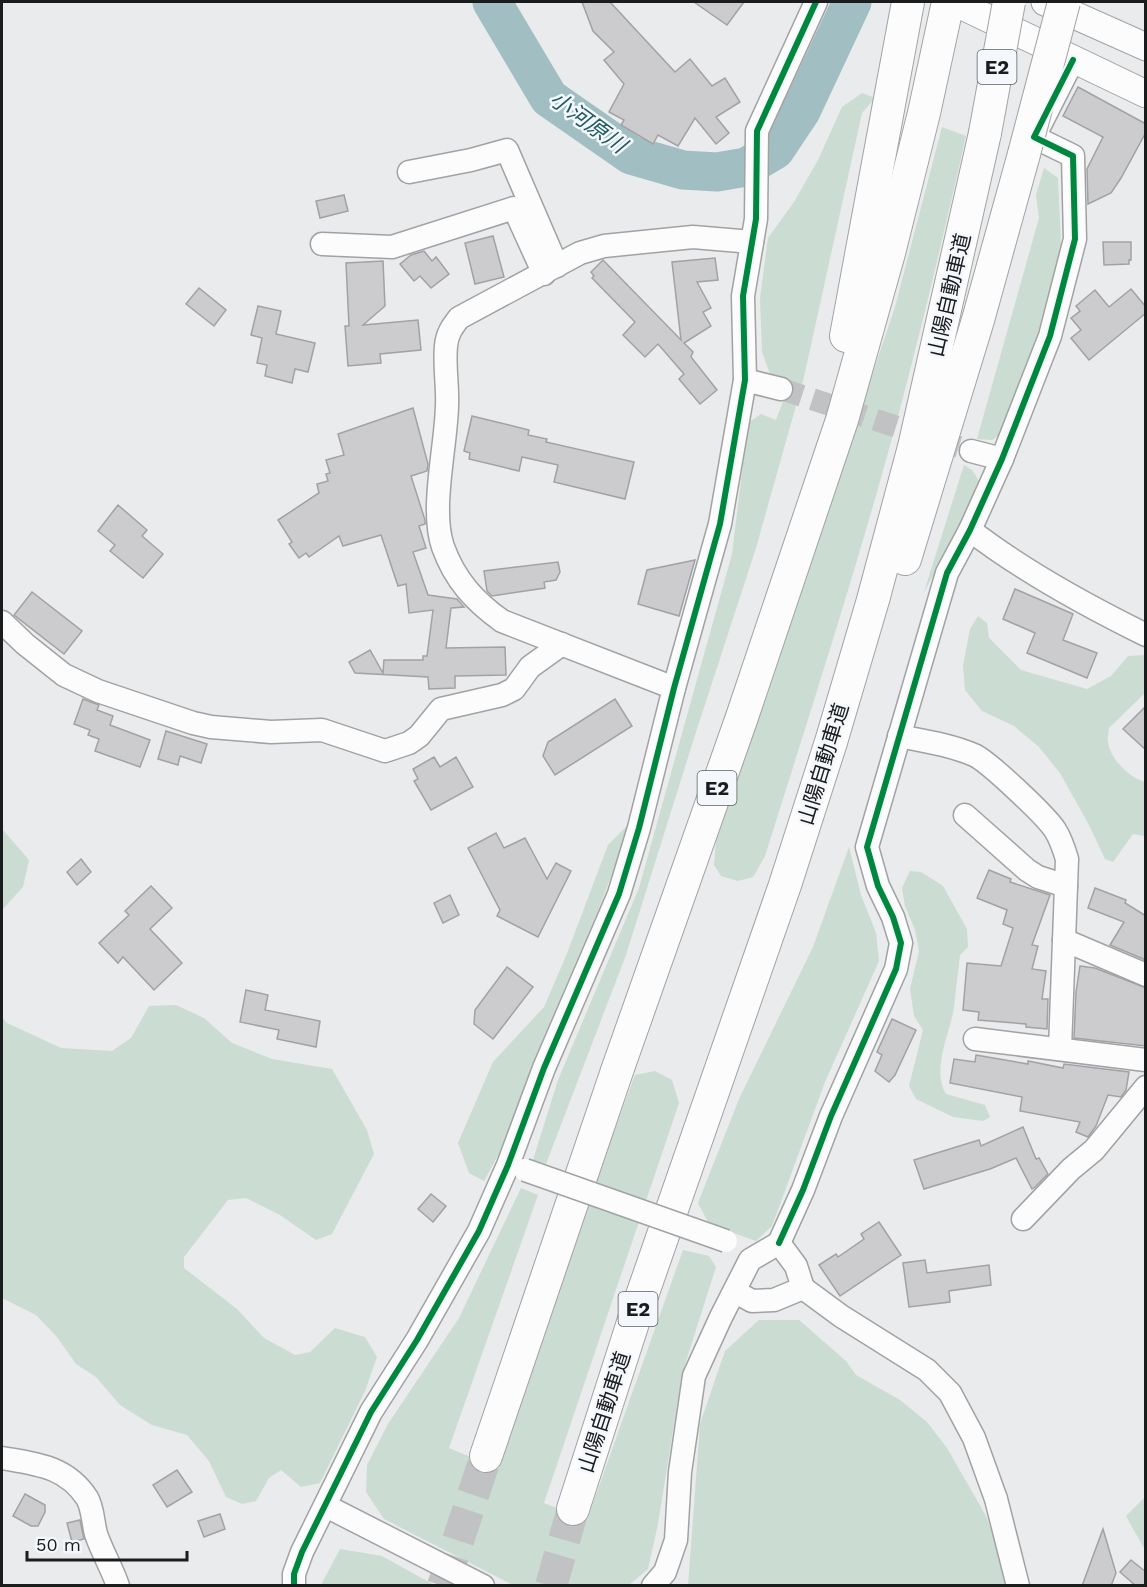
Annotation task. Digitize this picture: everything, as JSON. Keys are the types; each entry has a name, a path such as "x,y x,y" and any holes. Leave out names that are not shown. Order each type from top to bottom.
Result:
{"highway":[{"path":"782,596 848,328 908,2"},
{"name":"E2","path":"486,1456 705,825 842,420 889,253 924,112 948,2"},
{"name":"山陽自動車道","path":"573,1509 638,1307 785,885 873,600 914,447 985,133 1009,2"},
{"path":"785,885 850,730 909,548 978,320 1024,154 1057,8"}],"main road":[{"path":"954,2 1146,94"},
{"path":"1057,8 1146,47"}],"street":[{"path":"294,1586 294,1574 302,1552 371,1412 417,1340 517,1167 544,1068 619,894 639,828 674,688 720,524 745,380 743,296 756,219 757,131 816,2"},
{"path":"653,1586 665,1572 676,1540 680,1472 694,1376 750,1260 779,1243 803,1190 831,1116 896,969 901,943 893,917 878,886 867,847 946,573 970,530 1002,459 1050,336 1075,238 1073,156 1034,137 1072,60"},
{"path":"409,172 471,160 507,150 551,270"},
{"path":"322,244 392,247 514,208 551,270"},
{"path":"674,688 502,621 478,604 459,580 443,547 437,522 447,406 446,345 449,330 459,318 580,253 604,246 693,237 752,242"},
{"path":"745,380 781,389"},
{"path":"971,451 1002,459"},
{"path":"970,530 992,547 1059,588 1107,616 1146,635"},
{"path":"2,622 64,675 109,695 202,725 271,732 322,730 385,751 409,743 419,736 432,717 441,709 502,695 514,689 530,668 562,644"},
{"path":"899,736 953,748 976,756 991,766 1054,828 1067,859 1060,1049"},
{"path":"965,815 1027,870 1038,877 1066,886"},
{"path":"1064,940 1146,975"},
{"path":"975,1039 1146,1060"},
{"path":"1023,1219 1071,1169 1094,1150 1146,1087"},
{"path":"517,1167 726,1241 750,1260"},
{"path":"779,1243 796,1266 803,1288 841,1316 927,1371 950,1393 974,1438 996,1499 1018,1586"},
{"path":"734,1291 752,1301 763,1301 774,1300 803,1288"},
{"path":"2,1458 38,1464 65,1474 88,1499 97,1536 118,1586"},
{"path":"326,1506 483,1586"}],"green space":[{"path":"862,93 875,98 862,113 804,377 756,548 626,955 546,1164 533,1160 558,1080 639,888 732,554 748,423 761,414 776,420 790,383 770,374 762,352 760,298 768,238 794,202 818,160 842,107"},
{"path":"942,127 966,136 924,314 889,448 864,538 765,856 753,877 738,881 721,876 714,865 716,840 895,307"},
{"path":"1044,168 1058,178 1061,245 1047,305 1005,431 992,440 977,439 1039,218 1036,195"},
{"path":"964,465 972,470 979,481 967,515 924,592"},
{"path":"978,616 987,623 989,638 1021,670 1087,689 1111,676 1128,656 1145,655 1145,693 1109,728 1108,739 1113,755 1122,767 1145,782 1145,836 1133,834 1113,862 1105,859 1060,773 1039,747 1014,726 982,711 965,690 963,666 970,629"},
{"path":"632,821 599,908 536,1055 510,1133 484,1181 469,1173 458,1143 493,1062 544,1007 608,845"},
{"path":"2,829 29,860 23,887 2,910"},
{"path":"849,847 861,895 876,933 879,961 825,1082 772,1226 756,1241 709,1224 698,1203 739,1099 813,947"},
{"path":"910,871 921,872 943,886 967,929 968,947 960,955 954,1007 940,1074 946,1094 985,1105 990,1117 983,1121 953,1117 916,1099 909,1086 923,1030 914,1016 910,989 919,951 902,888"},
{"path":"176,1005 204,1018 232,1043 272,1059 332,1069 367,1130 374,1154 332,1234 316,1240 280,1215 246,1198 228,1200 184,1257 184,1268 237,1309 264,1338 295,1355 310,1352 335,1328 365,1337 377,1357 365,1391 320,1483 301,1487 281,1470 269,1478 256,1501 242,1504 226,1497 209,1461 187,1435 152,1425 120,1405 96,1377 76,1364 57,1337 36,1315 2,1298 2,1017 7,1023 61,1048 112,1051 131,1038 149,1006"},
{"path":"655,1071 672,1080 679,1103 544,1503 587,1520 683,1250 709,1256 716,1267 682,1374 658,1524 648,1569 629,1585 513,1585 384,1519 366,1492 367,1465 388,1424 459,1318 521,1188 538,1195 449,1448 490,1465 635,1075"},
{"path":"759,1320 799,1320 846,1361 856,1375 900,1400 927,1422 947,1448 986,1516 1012,1585 688,1586 700,1424 725,1351"},
{"path":"1145,1497 1145,1550 1126,1516"},
{"path":"340,1549 382,1556 434,1585 321,1585"}],"building":[{"path":"582,2 610,2 675,72 690,59 712,86 725,78 740,102 716,117 729,133 716,144 695,118 678,146 658,135 653,144 621,125 624,120 609,112 624,84 604,60 614,52 593,31"},
{"path":"694,2 744,2 727,25"},
{"path":"1078,87 1146,124 1146,132 1111,193 1088,204 1087,169 1103,137 1063,116"},
{"path":"344,195 348,211 320,218 316,201"},
{"path":"493,236 504,277 475,284 465,243"},
{"path":"1103,242 1131,242 1129,264 1104,265"},
{"path":"424,251 432,261 436,257 449,274 431,288 420,276 414,281 400,264 411,255"},
{"path":"715,258 718,280 697,282 711,308 703,312 711,326 684,343 693,352 691,357 717,390 700,404 679,379 684,374 658,344 645,357 623,335 635,322 592,278 594,276 591,272 603,260 681,340 672,262"},
{"path":"383,261 385,306 363,325 418,320 421,350 380,354 381,363 348,366 345,326 349,326 346,263"},
{"path":"199,288 226,310 214,326 186,304"},
{"path":"1131,289 1146,307 1146,313 1089,360 1071,338 1081,330 1071,318 1080,311 1076,306 1095,290 1109,307"},
{"path":"258,306 281,311 276,334 315,343 308,372 295,369 292,383 265,376 267,365 257,363 262,338 251,335"},
{"path":"413,408 428,464 427,471 411,476 425,520 425,524 419,526 426,548 413,552 428,595 457,599 464,607 451,608 446,648 505,647 506,675 455,676 455,688 429,689 428,677 355,673 349,662 370,650 383,673 384,660 423,660 423,656 427,656 433,610 409,613 406,584 398,586 381,535 343,546 339,536 309,557 306,553 299,558 289,544 292,542 278,520 319,493 317,484 328,481 326,474 330,473 326,460 344,455 338,434"},
{"path":"472,416 529,430 528,435 547,439 546,442 634,462 625,499 554,482 558,465 522,457 519,471 469,459 470,453 464,451"},
{"path":"118,505 147,530 142,536 163,554 143,578 110,551 115,545 98,531"},
{"path":"695,560 679,616 638,604 647,570"},
{"path":"558,562 560,572 556,580 544,582 545,588 492,596 487,591 484,571"},
{"path":"1015,589 1073,614 1063,640 1097,653 1087,678 1027,653 1035,633 1003,619"},
{"path":"32,592 82,631 64,654 14,615"},
{"path":"83,699 99,705 97,710 113,716 110,725 150,740 140,767 95,751 99,739 88,735 90,730 74,724"},
{"path":"615,699 632,726 555,775 543,756 548,742"},
{"path":"1146,706 1146,750 1123,729"},
{"path":"166,731 207,744 201,763 180,756 178,765 158,759"},
{"path":"434,757 440,767 456,757 473,787 431,810 414,781 418,779 413,769"},
{"path":"496,833 504,848 525,838 547,879 556,863 571,871 538,937 497,916 500,910 468,848"},
{"path":"81,859 91,872 77,885 67,872"},
{"path":"989,870 1011,879 1010,882 1050,895 1032,945 1038,946 1032,969 1046,971 1042,999 1048,999 1047,1029 1026,1027 1026,1024 978,1020 979,1012 963,1010 967,963 1001,966 1013,928 1003,924 1007,910 977,898"},
{"path":"151,886 172,908 150,929 182,963 154,990 123,957 118,963 99,943 129,915 125,911"},
{"path":"1095,888 1126,900 1125,903 1146,916 1146,960 1110,945 1124,922 1088,908"},
{"path":"450,895 459,915 443,923 434,903"},
{"path":"1080,966 1095,968 1146,988 1146,1046 1074,1038 1076,992"},
{"path":"507,967 533,987 493,1039 474,1024 475,1010"},
{"path":"246,990 268,995 265,1010 320,1021 316,1047 277,1039 279,1030 240,1022"},
{"path":"892,1019 916,1030 895,1075 889,1082 875,1071 882,1055 877,1052"},
{"path":"976,1055 1063,1068 1064,1064 1129,1072 1126,1090 1121,1097 1108,1095 1096,1126 1088,1137 1076,1132 1080,1122 1020,1111 1022,1097 950,1083 954,1059 975,1062"},
{"path":"1023,1127 1036,1159 1039,1158 1048,1174 1032,1189 1016,1158 990,1169 924,1189 914,1160 979,1140 981,1146"},
{"path":"431,1194 446,1206 433,1222 418,1209"},
{"path":"879,1222 901,1255 840,1296 819,1265 836,1254 838,1257 864,1239 861,1234"},
{"path":"925,1260 927,1273 989,1265 991,1285 949,1291 950,1302 909,1307 903,1263"},
{"path":"177,1470 192,1492 167,1507 153,1485"},
{"path":"25,1494 45,1505 45,1512 38,1526 31,1526 13,1516"},
{"path":"220,1514 225,1529 204,1537 198,1521"},
{"path":"80,1520 84,1539 72,1542 67,1523"},
{"path":"1103,1529 1116,1573 1111,1586 1082,1586"},
{"path":"1131,1560 1146,1572 1146,1586 1136,1586 1120,1572"}],"waterway":[{"name":"小河原川","path":"492,2 549,98 631,155 683,170 717,172 746,167 775,150 801,111 852,2"}],"tunnel":[{"path":"781,389 971,451"},
{"path":"443,1586 486,1456"},
{"path":"551,1586 573,1509"}],"cycle path":[{"path":"294,1586 294,1574 302,1552 371,1412 417,1340 479,1231 508,1165 544,1068 619,894 639,828 674,688 720,524 745,380 743,296 756,219 757,131 816,2"},
{"path":"779,1243 803,1190 831,1116 896,969 901,943 893,917 878,886 867,847 947,573 970,530 1002,459 1050,336 1075,239 1073,156 1034,137 1073,60"}]}
